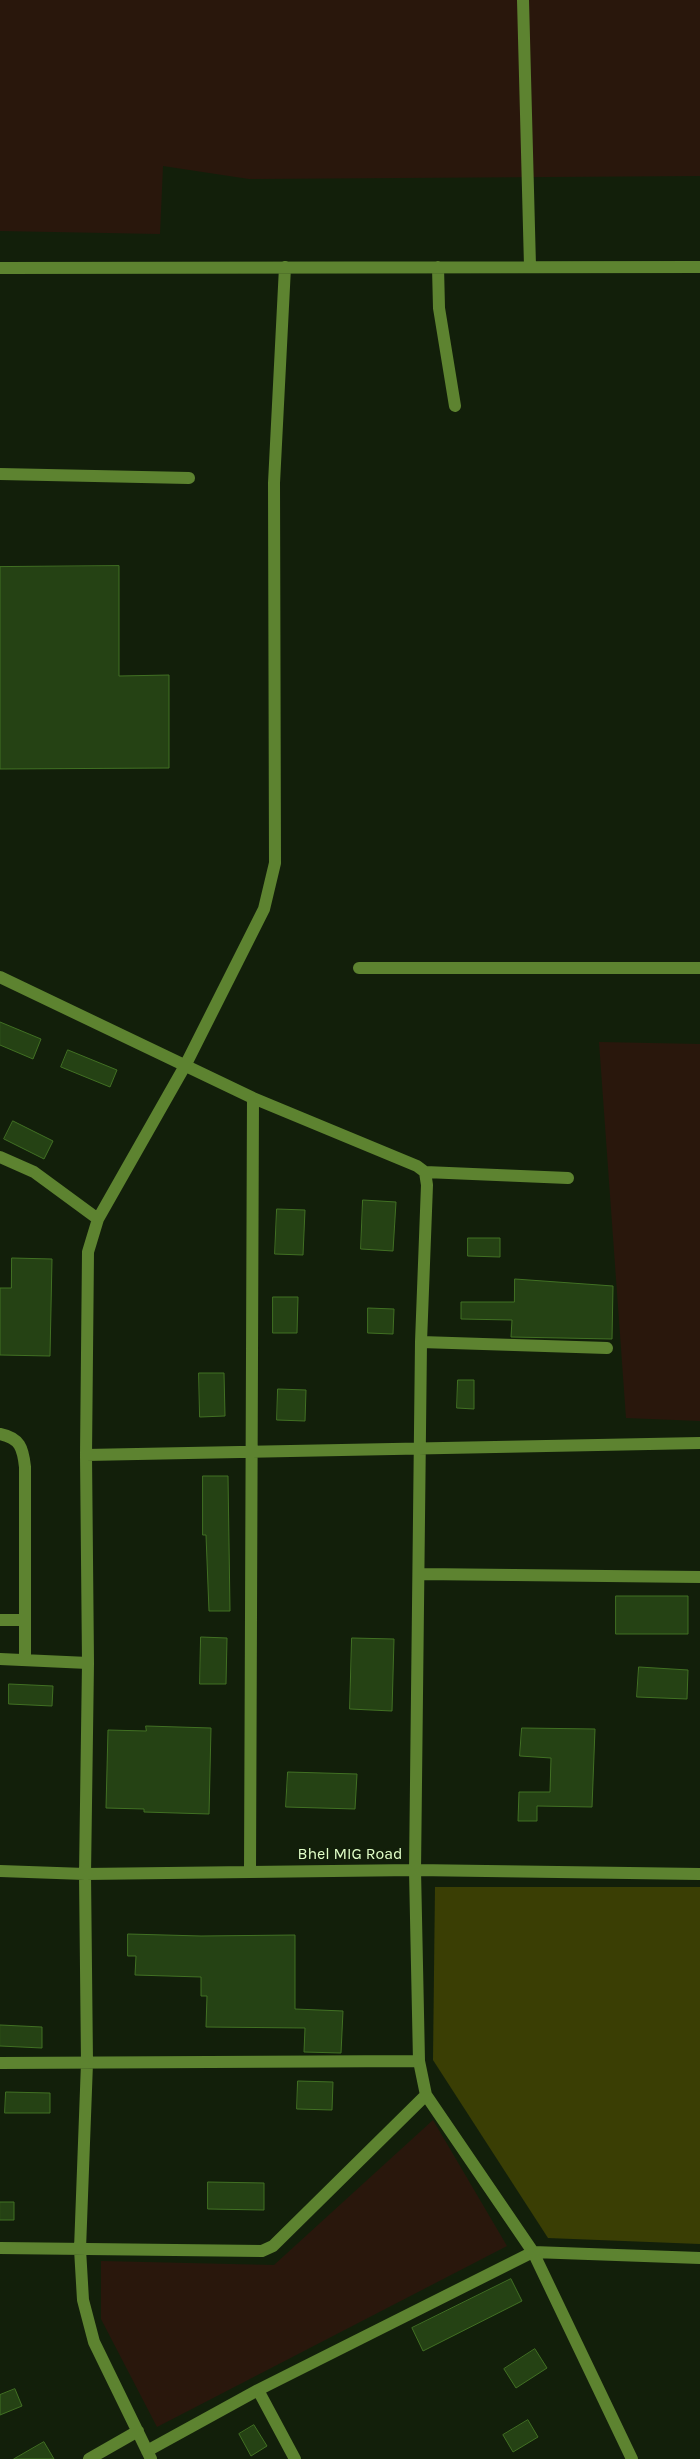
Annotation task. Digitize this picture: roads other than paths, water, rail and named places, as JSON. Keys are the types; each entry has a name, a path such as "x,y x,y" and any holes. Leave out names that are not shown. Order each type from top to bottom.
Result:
{"street":[{"path":"523,0 530,266"},
{"path":"438,266 439,308 456,406"},
{"path":"285,267 274,483 275,863 264,909 186,1064 98,1219 88,1252 86,1454 88,1662 85,1874 87,2063 80,2249 83,2300 94,2342 149,2455 258,2390 533,2252 700,2258"},
{"path":"0,268 700,267"},
{"path":"0,474 189,478"},
{"path":"359,968 700,968"},
{"path":"0,977 186,1064 252,1098 417,1166 425,1172 568,1178"},
{"path":"250,1871 252,1098"},
{"path":"0,1157 34,1172 98,1219"},
{"path":"425,1172 427,1184 421,1342 420,1574 415,1870 419,2062 426,2096 533,2252 632,2459"},
{"path":"421,1342 607,1348"},
{"path":"0,1434 12,1436 23,1452 25,1660"},
{"path":"86,1454 700,1443"},
{"path":"420,1574 700,1577"},
{"path":"0,1620 25,1620"},
{"path":"0,1660 88,1662"},
{"name":"Bhel MIG Road","path":"0,1872 85,1874 415,1870 700,1874"},
{"path":"0,2063 419,2062"},
{"path":"0,2248 262,2251 273,2246 426,2096"},
{"path":"258,2390 295,2459"},
{"path":"89,2459 138,2431"}]}
